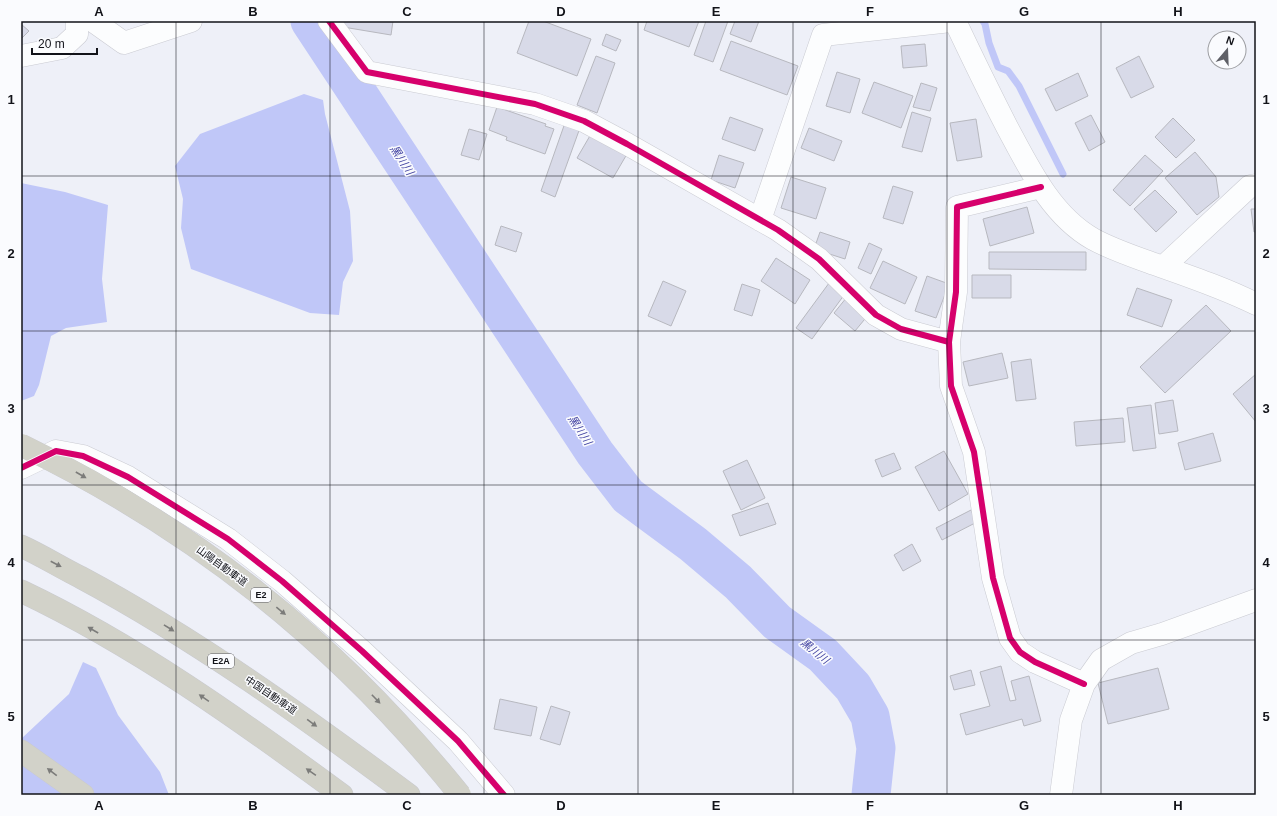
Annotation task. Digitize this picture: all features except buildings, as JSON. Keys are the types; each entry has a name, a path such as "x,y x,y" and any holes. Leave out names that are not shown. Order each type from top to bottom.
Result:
{"highway":[{"name":"山陽自動車道","path":"21,444 69,468 147,514 228,569 295,622 351,673 407,732 460,795"},
{"name":"中国自動車道","path":"21,546 125,601 203,649 309,721 409,795"},
{"path":"21,591 47,603 165,671 342,795"},
{"path":"21,751 83,795"}],"street":[{"path":"21,56 62,48 77,34 77,21"},
{"path":"93,21 124,43 192,21"},
{"path":"330,21 367,72 535,104 584,122 628,144 778,230 818,259 876,315 901,329 949,342"},
{"path":"760,220 823,34 951,21"},
{"path":"955,21 982,80 1041,187 1066,219 1092,238 1121,252 1228,291 1256,304"},
{"path":"1163,267 1250,186 1256,185"},
{"path":"1041,187 957,207 956,292 949,342 951,386 974,452 993,578 1010,638 1020,652 1035,662 1084,684"},
{"path":"21,468 56,451 83,456 128,477 228,539 282,582 362,651 458,741 504,795"},
{"path":"1061,795 1071,720 1084,684 1101,660 1131,642 1162,634 1256,600"}],"water":[{"path":"304,94 323,100 325,114 350,211 353,261 343,282 339,315 310,313 191,269 181,228 183,199 175,166 200,134"},
{"path":"21,183 65,192 108,205 102,279 107,322 66,328 51,336 39,385 34,396 21,401"},
{"path":"83,662 96,668 118,715 160,772 169,795 21,795 21,739 69,694"}],"waterway":[{"name":"黒川川","path":"310,21 595,453 628,496 693,544 738,582 777,622 823,655 853,687 870,716 876,748 871,795"},
{"path":"983,21 998,67 1008,71 1019,86 1063,174"}],"cycle path":[{"path":"329,21 367,72 535,104 584,121 778,230 819,259 876,315 901,329 949,342"},
{"path":"1041,187 957,207 956,292 949,342 951,386 974,452 993,578 1010,638 1020,652 1035,662 1084,684"},
{"path":"21,468 56,451 83,456 128,477 228,539 282,581 362,651 458,741 504,795"}]}
